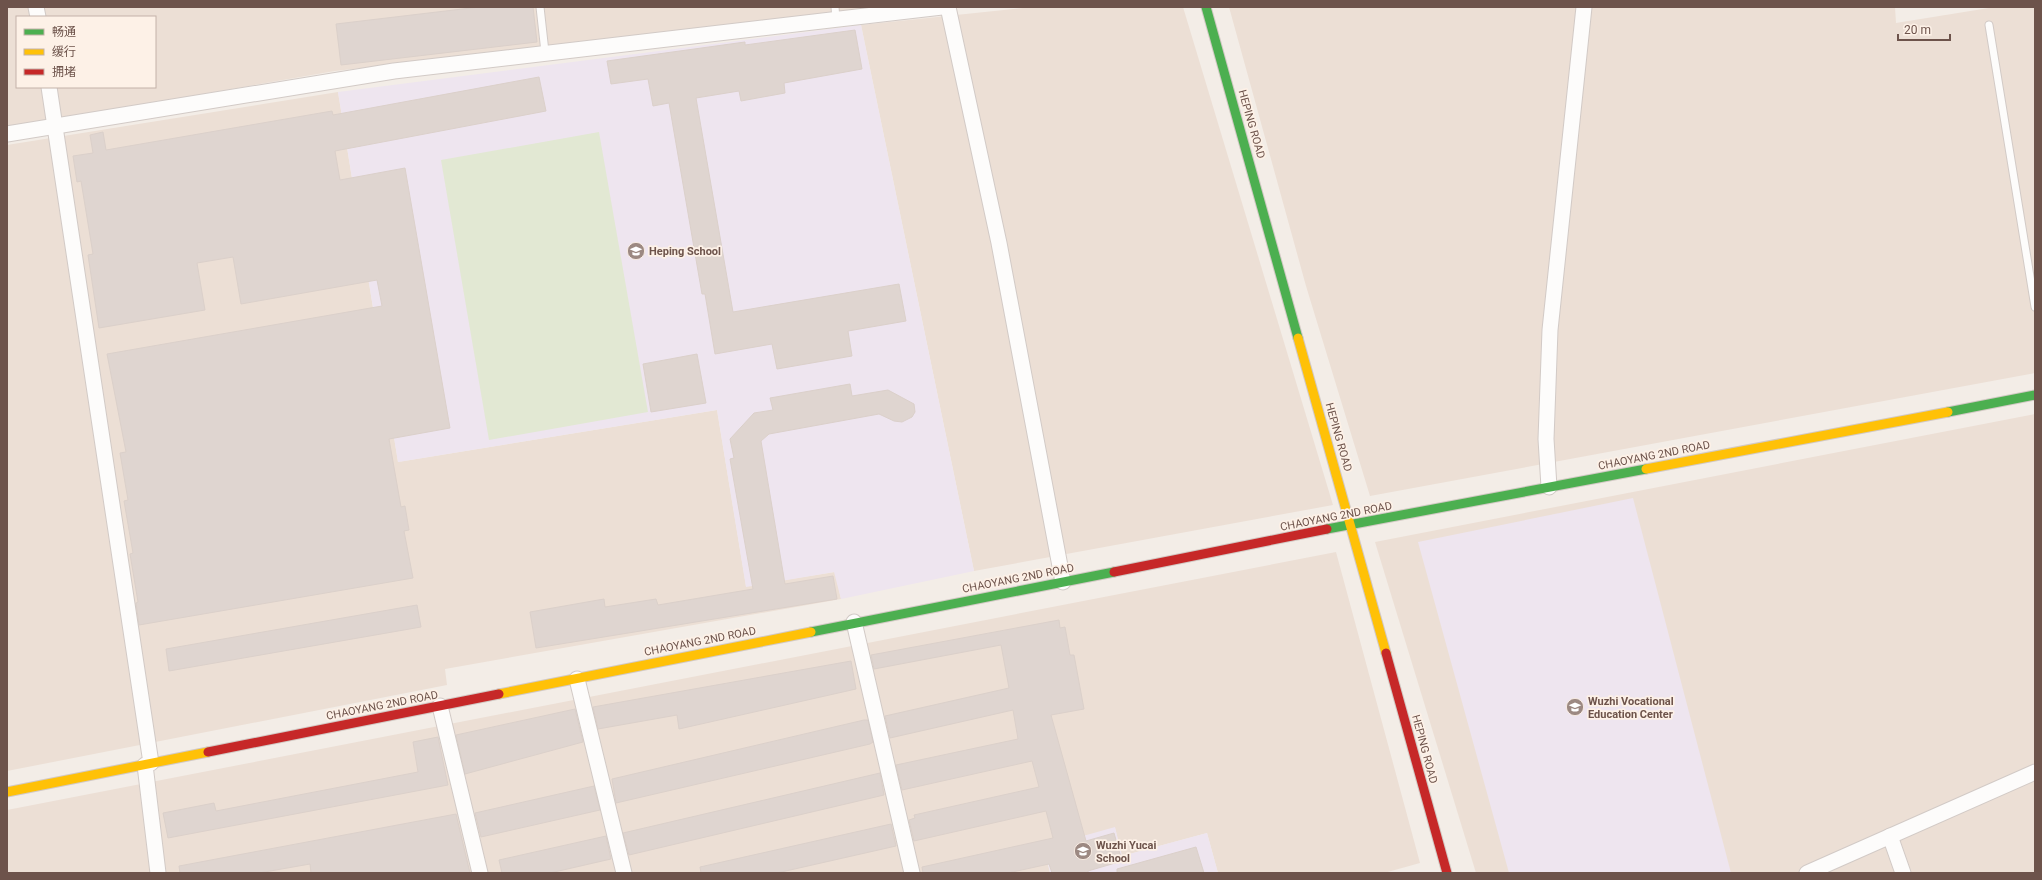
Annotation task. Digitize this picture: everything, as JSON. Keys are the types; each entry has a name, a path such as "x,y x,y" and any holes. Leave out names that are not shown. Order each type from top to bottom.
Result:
{"street":[{"path":"7,134 394,70 545,52 836,13 942,7"},
{"path":"948,7 998,243 1063,582"},
{"name":"HEPING ROAD","path":"1206,7 1447,873"},
{"path":"1549,487 1546,439 1550,330 1584,7"},
{"path":"49,88 148,764 158,873"},
{"name":"CHAOYANG 2ND ROAD","path":"7,792 854,622 1549,487 2035,396"},
{"path":"854,622 912,873"},
{"path":"577,678 624,873"},
{"path":"440,706 480,873"},
{"path":"1807,873 2035,772"},
{"path":"1890,836 1903,873"}],"lane":[{"path":"540,7 545,52"},
{"path":"1989,24 2035,307"}],"shaded area":[{"path":"7,7 894,7 335,71 7,128"},
{"path":"1032,7 1183,7 1333,505 974,571 861,25"},
{"path":"1229,7 1895,7 1896,23 1995,7 2035,7 2035,373 1370,496 1306,286"},
{"name":"Heping School","path":"861,25 974,571 841,599 834,572 746,587 717,410 398,462 338,92"},
{"path":"338,92 398,462 717,410 746,586 835,572 841,599 445,669 447,685 7,771 7,145"},
{"path":"2035,414 2035,873 1476,873 1375,542"},
{"name":"Wuzhi Vocational Education Center","path":"1633,498 1731,873 1509,873 1418,542"},
{"path":"1336,552 1420,863 1384,873 1218,873 1207,833 1122,856 1115,828 1044,847 1050,873 7,873 7,810"},
{"name":"Wuzhi Yucai School","path":"1115,827 1122,856 1207,833 1218,873 1050,873 1044,847"}],"green space":[{"path":"599,132 648,412 489,440 441,160"}],"building":[{"path":"479,7 533,7 537,42 341,65 336,24"},
{"path":"855,30 862,69 784,83 785,93 741,101 739,91 696,98 733,312 899,284 906,321 848,331 852,356 777,369 772,344 715,354 705,294 702,294 669,103 653,106 648,79 611,84 607,61 745,42 745,45"},
{"path":"539,77 546,111 335,151 340,180 405,168 450,428 389,439 401,507 405,506 409,530 404,531 413,578 139,625 136,603 138,602 130,554 133,553 124,501 128,500 120,453 126,452 107,354 382,306 377,280 241,304 233,257 197,263 205,310 99,328 88,255 93,254 81,181 77,182 73,156 93,153 90,135 103,132 106,150 332,111 333,115"},
{"path":"697,354 706,403 651,412 643,364"},
{"path":"850,384 852,396 888,390 914,404 915,412 912,417 902,422 894,421 879,414 769,434 761,441 785,584 833,576 837,599 536,648 530,612 604,599 605,607 656,599 658,605 753,589 730,459 734,458 730,439 754,413 773,410 770,398"},
{"path":"417,605 421,627 169,671 166,649"},
{"path":"1059,620 1060,628 1065,627 1070,655 1074,655 1084,709 1051,715 1086,841 1114,833 1122,861 1088,871 1088,873 1052,873 1049,864 1008,873 923,873 922,867 1053,838 1046,811 914,841 909,820 915,818 914,815 1039,787 1032,761 902,790 896,765 1018,739 1013,710 890,738 885,716 1009,688 1001,645 874,669 871,655"},
{"path":"851,661 856,689 679,729 677,715 598,729 593,707"},
{"path":"575,709 583,742 465,774 456,735"},
{"path":"868,720 873,742 870,744 616,803 612,779"},
{"path":"438,737 448,785 168,838 163,813 214,803 216,811 418,772 413,742"},
{"path":"880,773 884,795 629,855 623,833"},
{"path":"594,786 600,810 481,837 475,813"},
{"path":"456,814 470,873 311,873 310,864 259,873 180,873 179,866"},
{"path":"891,824 896,846 777,873 701,873 700,867"},
{"path":"606,836 611,859 550,873 502,873 499,860"},
{"path":"1196,847 1204,873 1117,873 1117,869"}],"traffic: fast":[{"path":"1206,7 1298,338"},
{"path":"1948,412 2035,395"},
{"path":"1327,529 1646,469"},
{"path":"811,632 1114,572"}],"traffic: slow":[{"path":"1298,338 1386,653"},
{"path":"1646,469 1948,412"},
{"path":"499,694 811,632"},
{"path":"7,792 208,752"}],"traffic: jam":[{"path":"1114,572 1327,529"},
{"path":"1386,653 1447,873"},
{"path":"208,752 499,694"}],"place":[{"name":"Heping School","path":"636,251"},
{"name":"Wuzhi Vocational Education Center","path":"1575,707"},
{"name":"Wuzhi Yucai School","path":"1083,851"}]}
